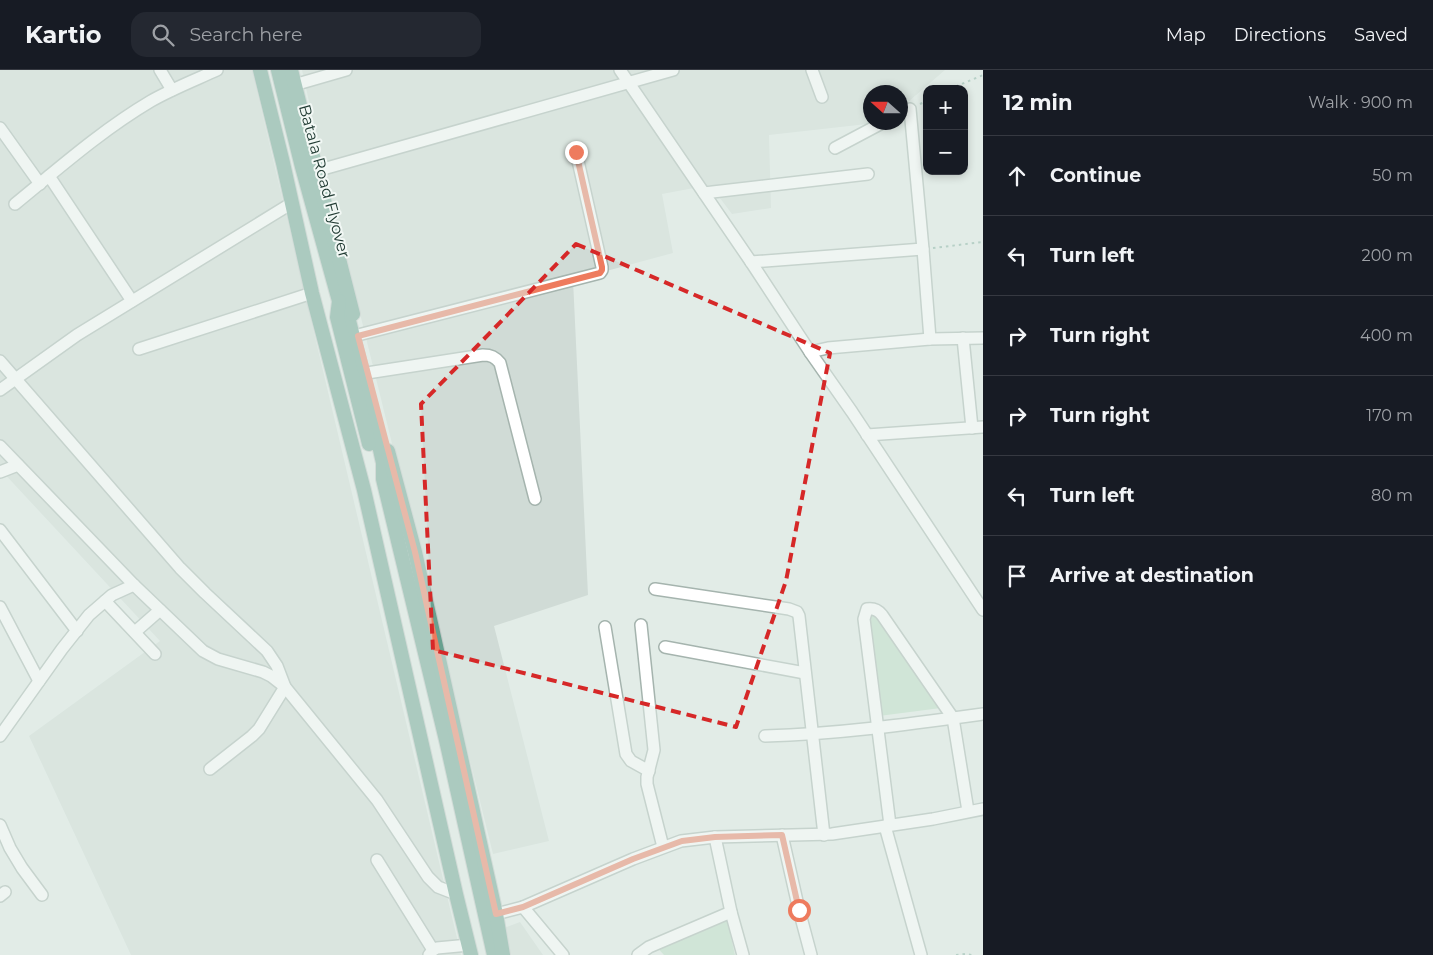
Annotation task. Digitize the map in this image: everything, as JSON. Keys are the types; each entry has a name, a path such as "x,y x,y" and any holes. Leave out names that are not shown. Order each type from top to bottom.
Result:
{"main road":[{"path":"260,70 312,293 364,490 470,950"},
{"name":"Batala Road Flyover","path":"278,70 302,168 339,301 337,317 375,467 382,479 446,740 494,955"},
{"path":"291,70 367,373 415,552 496,914 503,955"}],"street":[{"path":"160,70 172,90"},
{"path":"15,204 98,136 151,101 217,70"},
{"path":"294,85 346,70"},
{"path":"620,70 751,262 983,610"},
{"path":"316,171 673,70"},
{"path":"812,70 822,97"},
{"path":"908,110 910,109 930,339"},
{"path":"0,128 44,180 132,301"},
{"path":"835,148 869,130"},
{"path":"358,336 600,273 602,267 576,152"},
{"path":"704,193 868,174"},
{"path":"0,390 77,335 292,203"},
{"path":"751,262 923,249"},
{"path":"139,349 312,293"},
{"path":"867,435 978,428 963,338"},
{"path":"810,352 828,348 930,339 983,338"},
{"path":"367,373 483,354 493,356 500,363 535,499"},
{"path":"0,361 180,568 232,620 261,644 272,659 285,687"},
{"path":"0,446 134,585 203,651 218,659 263,672 285,687 377,800 428,877 438,888 456,894"},
{"path":"0,472 18,464"},
{"path":"0,530 77,631"},
{"path":"0,736 89,615 112,595 134,585"},
{"path":"654,589 789,609 797,612 824,835"},
{"path":"104,601 155,654"},
{"path":"0,606 39,681"},
{"path":"135,632 160,610"},
{"path":"921,955 888,826 864,619 867,610 876,610 882,615 953,718 968,811"},
{"path":"641,625 654,750 647,777 662,847"},
{"path":"605,627 626,754 631,760 649,771"},
{"path":"665,647 805,673"},
{"path":"210,770 252,736 285,687"},
{"path":"765,736 812,735 878,729 983,714"},
{"path":"496,914 523,907 662,847 682,841 715,837 824,835 933,819 983,809"},
{"path":"0,825 3,841 42,895"},
{"path":"782,835 811,955"},
{"path":"715,837 731,912 743,955"},
{"path":"377,860 431,952 440,947 470,950"},
{"path":"523,907 563,955"},
{"path":"638,955 652,951 731,912"}],"path":[{"path":"959,85 983,75"},
{"path":"923,249 983,242"},
{"path":"956,955 972,955"}],"highlighted area":[{"path":"576,244 830,353 786,581 736,727 433,650 421,404"}],"shaded area":[{"path":"0,70 252,70 461,955 131,955 29,736 160,641 0,469"},
{"path":"302,70 945,70 928,85 923,85 923,89 908,102 908,85 863,85 863,124 769,135 771,208 732,214 710,185 662,194 673,253 573,280 588,595 494,626 549,841 493,854 320,151"},
{"path":"520,922 543,955 510,955 504,928"}],"green space":[{"path":"880,614 941,708 879,716 869,616"},
{"path":"725,910 735,955 664,955 653,943"}],"route":[{"path":"576,152 602,267 600,273 358,336 415,552 496,914 523,907 671,844 691,839 715,837 782,835 799,910"}]}
